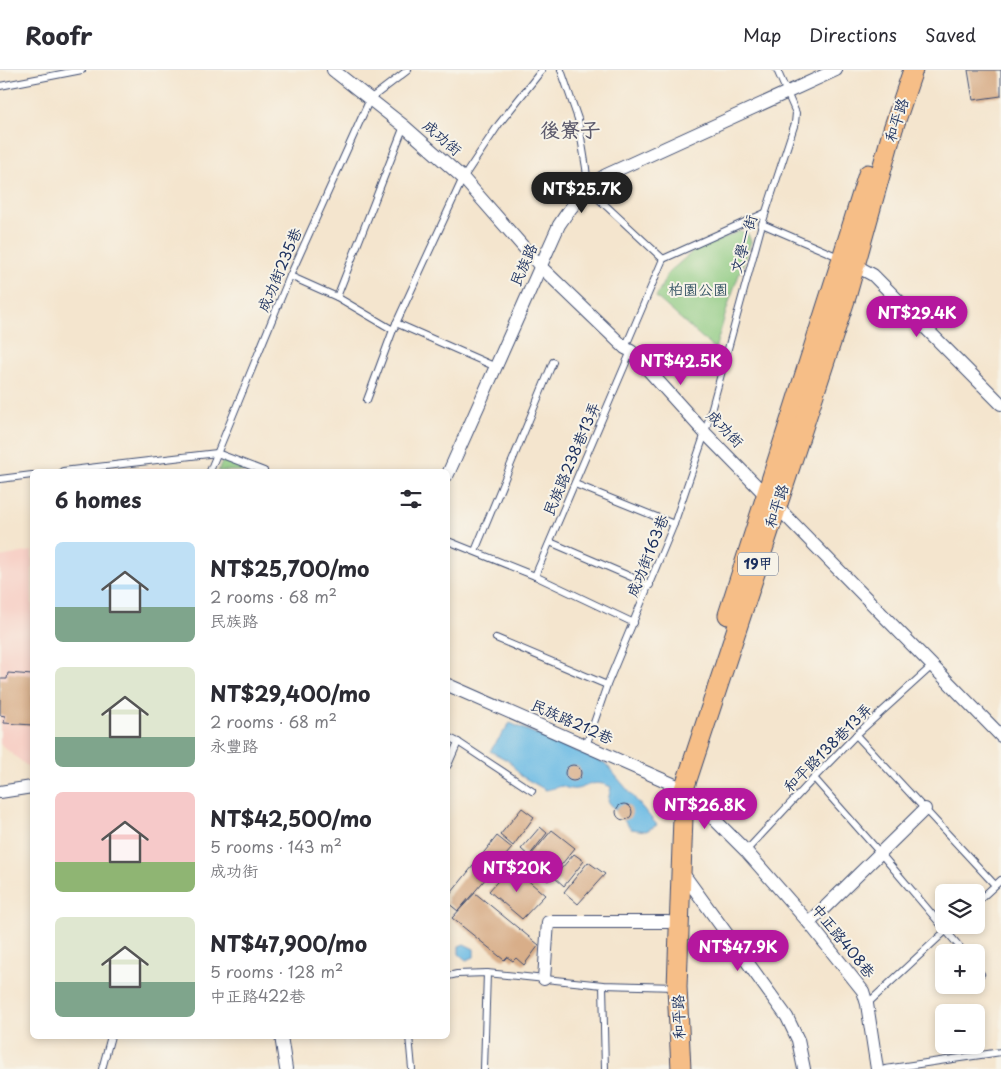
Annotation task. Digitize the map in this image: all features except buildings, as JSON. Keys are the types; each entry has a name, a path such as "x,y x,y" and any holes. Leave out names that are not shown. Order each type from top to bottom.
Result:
{"main road":[{"name":"和平路","path":"849,261 900,70"},
{"name":"和平路","path":"681,1069 672,986 668,922 673,799 679,787 771,499 913,70"},
{"name":"和平路","path":"669,1069 672,986 682,872 679,787"}],"street":[{"name":"成功街","path":"333,70 404,126 463,178 541,267 628,350 705,433 1001,736"},
{"name":"民族路","path":"450,470 559,225 573,204 606,175 836,70"},
{"path":"849,261 873,275 1001,404"},
{"name":"民族路212巷","path":"450,686 679,787"},
{"path":"0,792 30,787"},
{"name":"中正路408巷","path":"679,787 746,851 810,924 857,983 863,992 867,1004 877,1069"},
{"path":"810,924 925,809"},
{"path":"682,872 787,1017 798,1040 804,1069"},
{"path":"544,979 548,922 668,922"},
{"path":"281,1039 286,1069"}],"lane":[{"path":"0,86 82,70"},
{"path":"370,99 408,70"},
{"path":"367,400 393,330 463,178 499,124 542,70"},
{"path":"561,70 578,119 588,189 664,259 765,213"},
{"name":"文學一街","path":"705,433 765,213 795,122 796,113 777,70"},
{"name":"成功街235巷","path":"211,469 290,276 370,99"},
{"path":"337,297 404,126"},
{"path":"762,224 849,261"},
{"name":"民族路238巷13弄","path":"535,576 575,484 664,259"},
{"path":"290,276 337,297 393,330"},
{"path":"396,324 496,367"},
{"path":"475,551 553,362"},
{"name":"成功街163巷","path":"586,746 607,685 674,524 705,433"},
{"path":"80,469 217,453 259,469"},
{"path":"0,479 30,475"},
{"path":"575,484 674,524"},
{"path":"450,542 535,576 634,623"},
{"path":"550,542 650,585"},
{"path":"496,638 607,685"},
{"name":"和平路138巷13弄","path":"746,851 856,736 932,666"},
{"path":"856,736 995,885"},
{"path":"450,739 458,742 532,791"},
{"path":"450,760 458,742"},
{"path":"814,778 935,918"},
{"path":"985,894 1001,880"},
{"path":"867,1004 943,934"},
{"path":"949,934 957,944"},
{"path":"450,976 488,973 603,985 672,986"},
{"path":"484,1069 488,973"},
{"path":"603,985 605,1069"},
{"path":"102,1069 110,1039"},
{"path":"409,1039 412,1069"},
{"path":"885,1069 1001,1052"}],"shaded area":[{"path":"169,467 170,469 120,469"},
{"path":"30,551 30,768 0,744 0,557"}],"green space":[{"name":"柏園公園","path":"740,231 748,234 751,242 730,299 715,349 656,297 668,273 692,252"},
{"path":"223,460 245,469 219,469"}],"water":[{"path":"510,723 605,763 657,825 646,831 631,829 608,801 611,787 603,784 590,784 575,789 562,786 546,790 521,776 509,761 490,751"},
{"path":"464,944 474,949 474,957 466,960 459,954 459,946"}],"district":[{"name":"後寮子","path":"570,130"}]}
